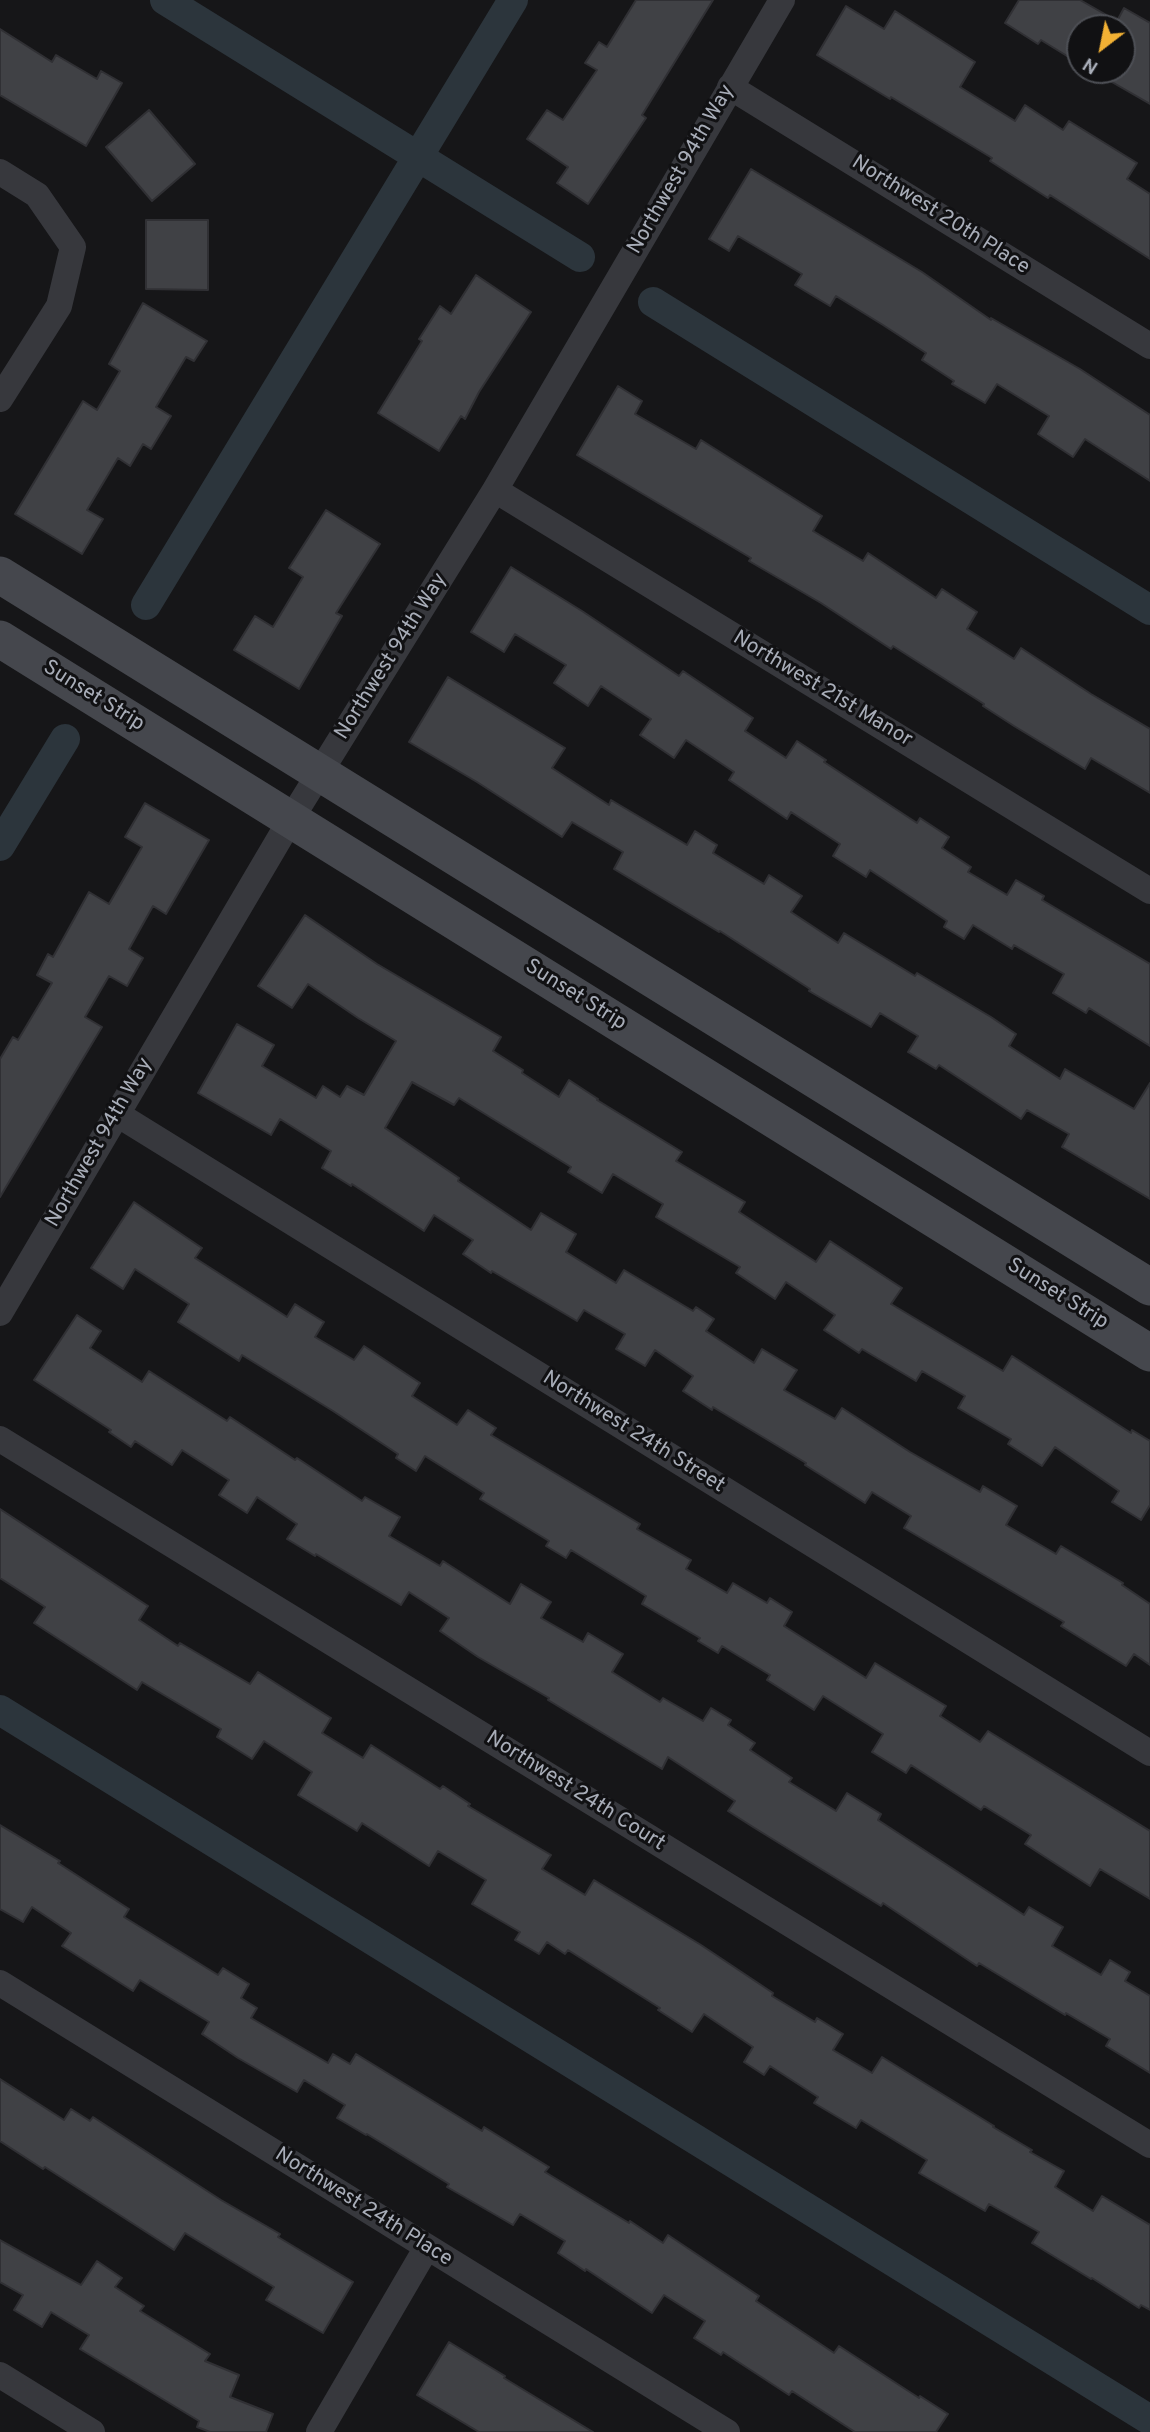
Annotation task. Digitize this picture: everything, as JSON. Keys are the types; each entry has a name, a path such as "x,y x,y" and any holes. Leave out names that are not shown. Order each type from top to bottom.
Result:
{"street":[{"name":"Northwest 94th Way","path":"0,1313 291,819 495,490 782,0"},
{"name":"Northwest 20th Place","path":"730,86 1150,346"},
{"path":"0,172 37,195 73,247 59,306 0,400"},
{"name":"Northwest 21st Manor","path":"495,490 1150,891"},
{"path":"0,575 1150,1287"},
{"name":"Sunset Strip","path":"0,639 1150,1353"},
{"name":"Northwest 24th Street","path":"117,1114 1150,1753"},
{"name":"Northwest 24th Court","path":"0,1438 1150,2145"},
{"name":"Northwest 24th Place","path":"0,1983 727,2432"},
{"path":"319,2432 427,2247"},
{"path":"0,2375 92,2432"}],"building":[{"path":"636,0 713,0 642,115 646,118 588,204 557,183 568,167 527,139 547,110 563,120 597,70 585,63 599,42 607,47"},
{"path":"1019,0 1080,0 1105,14 1066,14 1066,55 1041,40 1038,44 1005,23"},
{"path":"846,6 884,29 895,11 975,62 960,87 1015,121 1025,105 1063,130 1069,121 1137,163 1127,179 1150,194 1150,259 1050,195 1048,198 990,161 992,158 817,55"},
{"path":"1124,8 1134,14 1121,14"},
{"path":"1136,15 1150,23 1150,104 1115,84 1136,84"},
{"path":"0,29 52,62 56,55 97,79 101,71 122,83 86,146 0,95"},
{"path":"149,110 195,164 152,201 106,147"},
{"path":"751,169 922,272 991,320 1080,369 1150,415 1150,481 1085,439 1073,457 1038,434 1049,416 997,384 985,403 952,384 954,381 922,360 926,353 836,296 830,306 795,285 802,274 738,236 729,251 709,239"},
{"path":"146,220 208,220 208,290 146,289"},
{"path":"476,275 531,312 479,392 465,419 461,416 439,451 378,413 440,306 451,314"},
{"path":"143,303 207,341 194,361 186,357 156,407 171,416 151,449 143,444 130,466 118,458 87,510 103,519 82,554 15,514 83,401 97,410 120,371 109,364"},
{"path":"618,386 642,401 635,414 696,449 701,440 822,516 813,531 863,561 868,553 936,598 942,589 977,612 967,629 1014,659 1021,648 1150,729 1150,793 1091,758 1085,769 893,646 891,649 821,603 749,561 751,558 577,455"},
{"path":"326,510 380,544 336,613 342,616 299,689 234,650 255,616 273,627 303,577 289,568"},
{"path":"511,567 679,676 683,671 753,718 745,731 786,758 797,741 826,760 824,762 917,823 920,818 949,837 942,848 971,867 968,872 1007,895 1016,880 1044,896 1042,900 1150,964 1150,1046 1089,1008 1086,1013 1053,993 1064,974 1014,945 1012,949 973,925 964,939 944,927 947,921 870,870 866,877 833,856 840,844 791,812 787,819 729,780 734,772 686,740 674,758 640,735 651,719 601,686 588,706 554,683 566,665 515,634 504,652 471,632"},
{"path":"448,677 565,748 552,768 609,805 611,800 687,845 695,831 717,845 713,853 764,884 769,875 802,896 791,912 838,943 844,933 915,976 917,973 991,1017 1016,1034 1009,1046 1060,1079 1065,1069 1134,1109 1150,1083 1150,1199 1062,1147 1069,1134 1027,1110 1021,1119 939,1065 936,1069 908,1052 918,1036 880,1013 871,1027 809,991 810,989 720,931 614,869 623,852 572,822 562,837 409,742"},
{"path":"145,803 209,840 166,914 153,906 129,949 143,958 127,986 109,976 85,1017 102,1027 0,1197 0,1059 13,1037 18,1040 52,983 37,975 48,954 53,957 89,892 109,904 142,847 125,837"},
{"path":"305,915 377,964 501,1037 493,1051 559,1097 569,1080 682,1152 676,1161 745,1202 739,1212 816,1262 830,1241 902,1288 891,1304 1003,1371 1012,1356 1131,1433 1132,1430 1150,1441 1150,1505 1141,1520 1112,1502 1119,1491 1055,1447 1042,1466 1008,1444 1011,1439 958,1408 965,1396 922,1371 916,1381 862,1349 859,1353 824,1330 835,1315 786,1282 775,1299 736,1273 740,1267 656,1217 663,1204 613,1174 602,1193 568,1172 571,1167 459,1098 454,1105 412,1082 385,1128 531,1230 541,1213 576,1234 566,1252 616,1283 624,1270 693,1311 696,1307 714,1319 706,1331 754,1363 762,1349 797,1370 784,1390 835,1419 842,1408 910,1452 980,1492 983,1486 1017,1506 1006,1525 1056,1554 1061,1546 1123,1583 1122,1585 1150,1604 1150,1665 1134,1654 1126,1666 1061,1626 1064,1622 904,1528 911,1516 872,1492 865,1503 805,1465 806,1463 713,1407 712,1410 683,1391 693,1376 655,1350 645,1366 616,1349 625,1334 584,1310 577,1321 492,1271 491,1273 463,1254 473,1240 434,1215 424,1231 352,1184 351,1186 322,1168 331,1151 280,1119 271,1135 198,1093 237,1024 274,1045 262,1066 316,1098 323,1086 340,1097 347,1086 364,1095 396,1041 308,984 292,1008 258,986"},
{"path":"134,1202 202,1248 195,1258 287,1317 295,1304 324,1322 315,1337 354,1360 364,1346 420,1383 412,1396 457,1425 468,1410 496,1428 491,1435 640,1524 637,1529 691,1560 686,1569 727,1593 733,1583 767,1603 770,1598 792,1612 784,1626 866,1678 875,1663 946,1706 940,1716 980,1742 988,1731 1150,1831 1150,1899 1100,1869 1090,1886 1025,1844 1031,1835 984,1806 981,1810 911,1765 906,1773 872,1752 883,1734 823,1696 814,1710 767,1680 770,1675 722,1646 718,1653 698,1641 700,1638 642,1604 646,1596 571,1550 566,1558 546,1546 549,1541 480,1499 484,1493 425,1456 416,1471 396,1458 398,1454 333,1411 242,1355 239,1361 178,1322 189,1304 135,1269 123,1289 91,1268"},
{"path":"77,1315 101,1331 90,1348 142,1382 149,1371 227,1421 230,1417 362,1501 365,1497 400,1517 389,1536 440,1566 443,1561 510,1604 521,1584 551,1602 541,1618 583,1642 588,1633 623,1654 612,1672 660,1702 663,1698 703,1721 711,1708 731,1720 728,1725 755,1743 750,1750 792,1778 789,1782 836,1811 847,1793 881,1814 878,1820 1024,1915 1029,1907 1063,1927 1052,1946 1101,1975 1110,1960 1130,1972 1125,1981 1150,1996 1150,2073 1106,2046 1110,2039 979,1963 977,1966 883,1903 881,1906 728,1811 735,1801 668,1757 662,1769 478,1657 440,1631 449,1618 409,1592 401,1605 287,1539 297,1524 257,1497 247,1513 219,1495 229,1480 182,1450 172,1465 135,1441 131,1447 109,1432 111,1430 34,1380"},
{"path":"0,1509 148,1606 139,1620 178,1646 180,1643 250,1684 258,1672 331,1718 322,1733 363,1758 371,1745 440,1789 443,1786 470,1804 468,1806 551,1855 542,1869 585,1895 594,1880 701,1945 773,1993 772,1996 815,2022 817,2018 843,2034 833,2050 872,2073 882,2057 1064,2171 1055,2187 1093,2211 1102,2196 1150,2225 1150,2310 1141,2305 1139,2308 1032,2243 1039,2232 989,2204 985,2211 919,2173 927,2160 861,2120 856,2128 814,2103 818,2097 770,2066 764,2075 744,2062 753,2047 704,2014 692,2032 658,2010 660,2008 568,1950 565,1954 547,1942 539,1954 515,1940 520,1932 472,1904 486,1880 438,1851 429,1866 362,1823 357,1831 298,1795 312,1772 264,1741 252,1759 217,1737 221,1729 142,1682 137,1690 34,1623 45,1607 0,1578"},
{"path":"0,1825 60,1861 58,1863 129,1909 124,1917 218,1975 223,1968 249,1984 241,1998 257,2008 251,2018 328,2063 333,2054 350,2064 356,2054 482,2131 484,2127 549,2167 545,2172 663,2243 668,2235 759,2296 756,2301 834,2353 839,2346 948,2414 936,2432 855,2432 792,2391 789,2395 723,2352 721,2355 694,2338 705,2321 664,2295 652,2313 558,2253 565,2241 520,2214 513,2225 337,2118 345,2105 304,2080 297,2092 238,2058 202,2034 209,2022 140,1980 133,1991 62,1946 71,1933 32,1907 23,1922 0,1909"},
{"path":"0,2079 64,2120 71,2109 90,2121 93,2117 221,2200 280,2234 278,2237 353,2282 323,2333 266,2300 274,2287 185,2233 174,2250 0,2141"},
{"path":"0,2240 81,2285 97,2261 122,2278 115,2287 144,2306 140,2311 210,2354 205,2361 239,2375 230,2397 273,2414 266,2432 210,2432 197,2427 199,2421 80,2349 89,2335 51,2312 42,2327 14,2310 23,2295 0,2282"},
{"path":"449,2342 593,2432 479,2432 417,2395"}],"waterway":[{"path":"165,0 580,257"},
{"path":"146,605 513,0"},
{"path":"653,302 1150,610"},
{"path":"0,846 65,739"},
{"path":"0,1710 1150,2420"}]}
